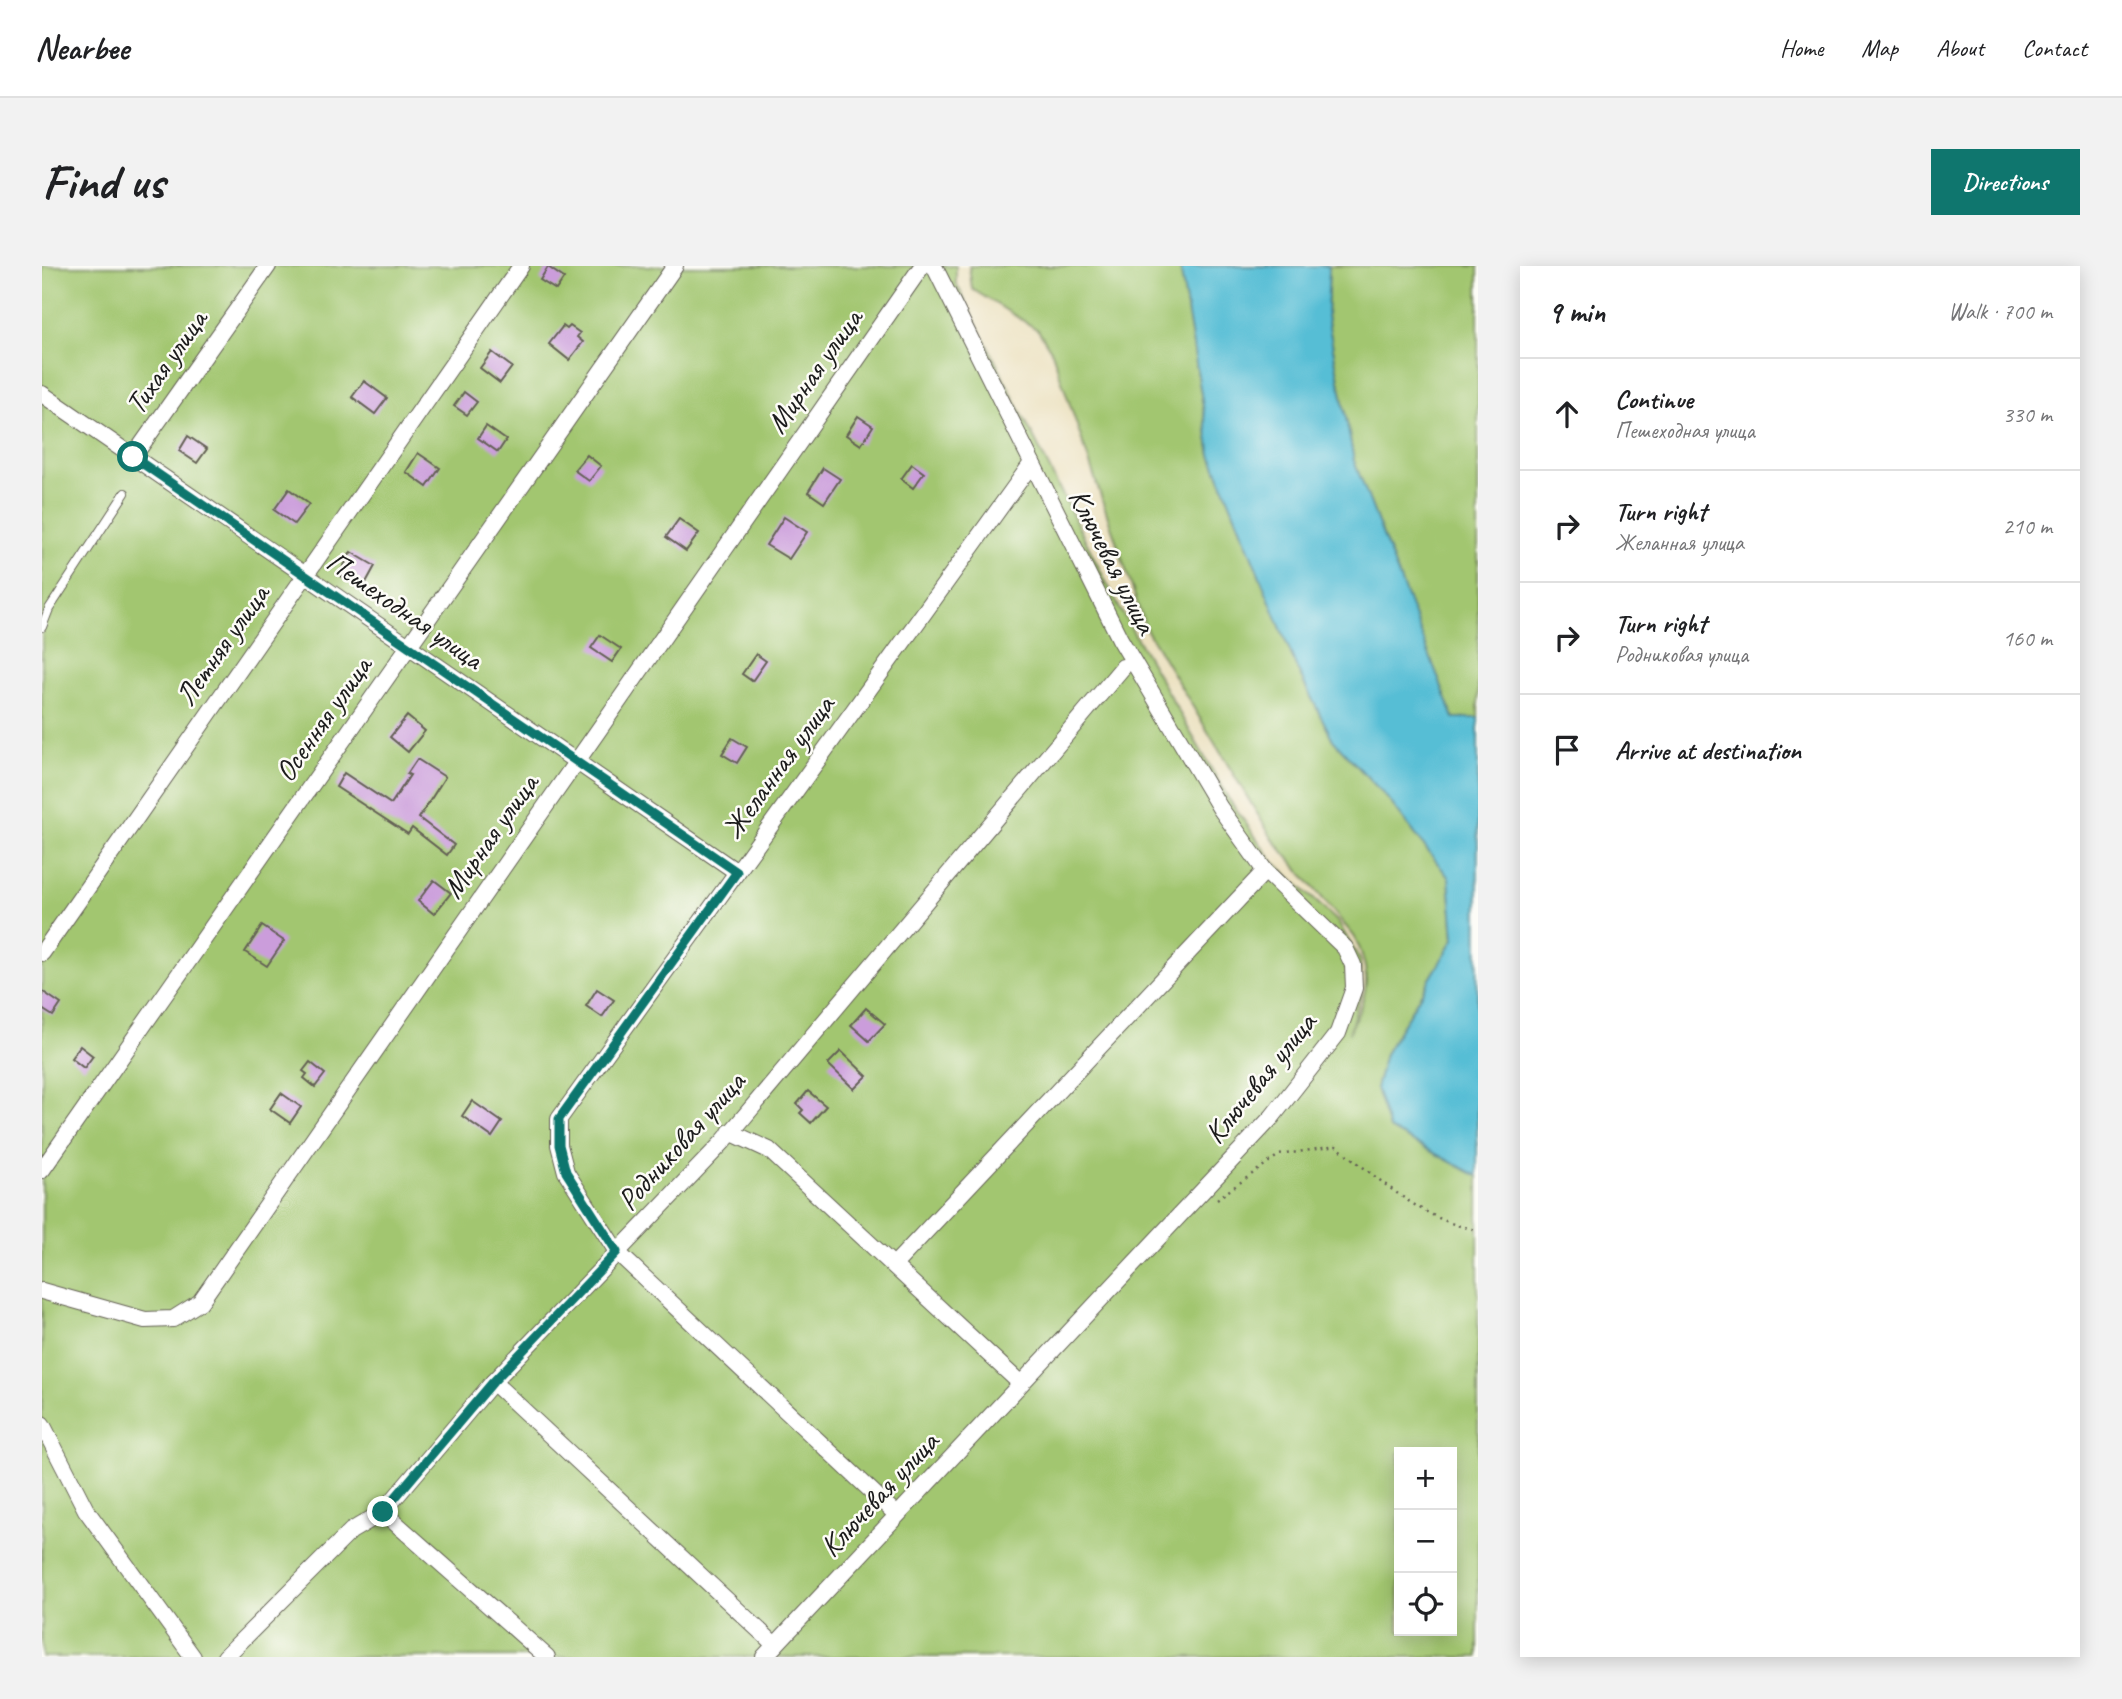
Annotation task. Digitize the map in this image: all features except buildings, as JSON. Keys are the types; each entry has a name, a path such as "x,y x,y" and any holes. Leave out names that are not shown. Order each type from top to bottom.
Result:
{"street":[{"name":"Тихая улица","path":"133,457 268,266"},
{"name":"Летняя улица","path":"42,953 521,266"},
{"name":"Осенняя улица","path":"42,1170 675,266"},
{"name":"Мирная улица","path":"42,1291 145,1320 173,1319 200,1302 922,266"},
{"name":"Ключевая улица","path":"764,1657 1272,1117 1338,1032 1354,988 1353,965 1345,948 1265,871 1220,808 1120,639 934,266"},
{"name":"Пешеходная улица","path":"42,394 737,872"},
{"name":"Желанная улица","path":"897,1515 617,1252 566,1172 559,1145 559,1119 1032,463"},
{"name":"Родниковая улица","path":"226,1657 351,1531 383,1512 493,1382 723,1142 1123,667"},
{"path":"894,1265 1265,871"},
{"path":"730,1132 769,1150 1020,1383"},
{"path":"493,1382 775,1645"},
{"path":"42,1424 86,1510 193,1657"},
{"path":"383,1512 547,1657"}],"lane":[{"path":"42,628 49,609 125,493"}],"path":[{"path":"1216,1200 1279,1155 1336,1146 1441,1220 1478,1230"}],"green space":[{"path":"42,266 956,266 956,283 1120,609 1228,798 1272,860 1338,922 1360,960 1361,994 1349,1033 1366,985 1364,962 1354,936 1272,838 1146,629 1052,352 1038,330 972,289 969,266 1180,266 1211,455 1298,671 1333,740 1388,799 1449,878 1454,939 1385,1054 1390,1129 1478,1176 1478,1657 42,1657"},
{"path":"1329,266 1478,266 1478,718 1454,719 1354,461 1327,316"}],"water":[{"path":"1180,266 1329,266 1327,316 1354,461 1454,718 1478,718 1477,1176 1389,1129 1376,1088 1385,1054 1454,939 1449,878 1388,799 1333,740 1298,671 1211,455"}],"route":[{"path":"133,457 737,872 559,1119 559,1145 566,1172 617,1252 493,1382 383,1512"}]}
